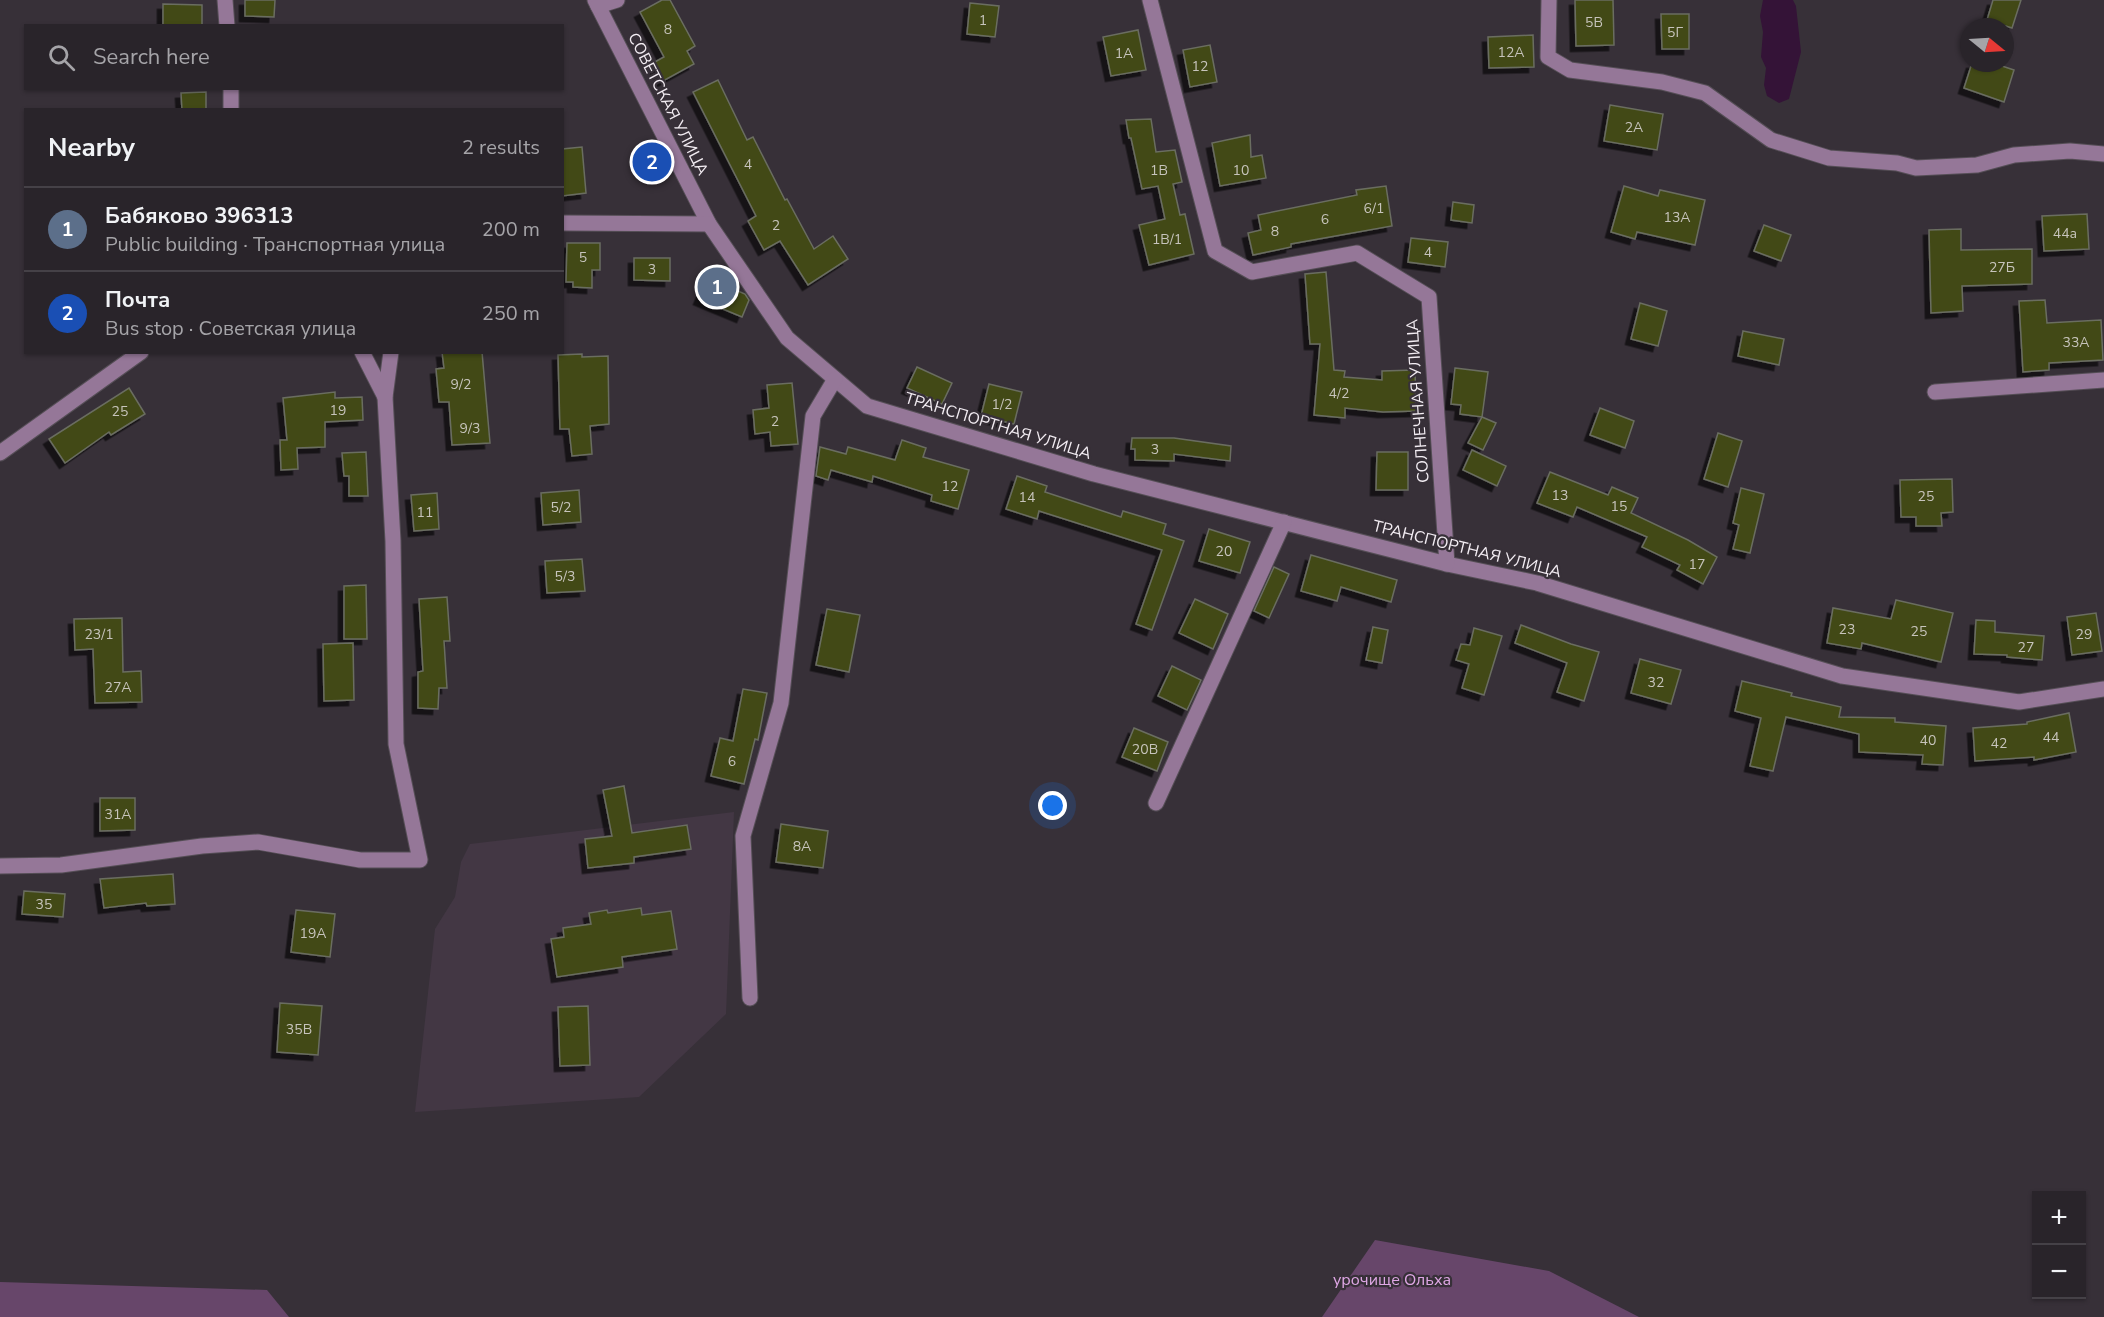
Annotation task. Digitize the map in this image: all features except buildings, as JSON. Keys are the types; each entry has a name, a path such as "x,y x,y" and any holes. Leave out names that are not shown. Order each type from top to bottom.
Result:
{"street":[{"path":"225,0 227,24"},
{"path":"597,3 616,0"},
{"name":"СОЛНЕЧНАЯ УЛИЦА","path":"1150,0 1215,251 1252,272 1356,253 1428,297 1447,564"},
{"path":"1549,0 1548,57 1570,70 1662,82 1705,93 1772,140 1829,158 1897,163 1916,168 1977,165 2025,154 2070,151 2104,154"},
{"name":"СОВЕТСКАЯ УЛИЦА","path":"597,3 710,224"},
{"path":"231,90 231,108"},
{"path":"564,223 710,224"},
{"name":"ТРАНСПОРТНАЯ УЛИЦА","path":"710,224 788,338 867,406 1094,474 1447,564 1537,583 1842,676 2019,702 2104,689"},
{"path":"0,453 138,354"},
{"path":"363,354 386,397"},
{"path":"0,866 61,865 202,846 258,842 360,860 420,860 396,744 393,541 386,397 391,354"},
{"path":"750,998 743,837 781,703 813,416 835,378"},
{"path":"1935,392 2104,380"},
{"path":"1156,803 1284,522"}],"shaded area":[{"path":"1763,0 1793,0 1796,6 1801,52 1789,99 1779,103 1767,96 1764,85 1766,68 1761,57 1763,32 1760,16"},
{"path":"734,812 726,1014 639,1097 415,1112 435,929 455,897 461,862 470,844"}],"green space":[{"name":"урочище Ольха","path":"1375,1240 1549,1271 1639,1317 1322,1317"},
{"path":"0,1282 267,1290 289,1317 0,1317"}],"place":[{"name":"Почта","path":"652,162"},
{"name":"Бабяково 396313","path":"717,287"}]}
